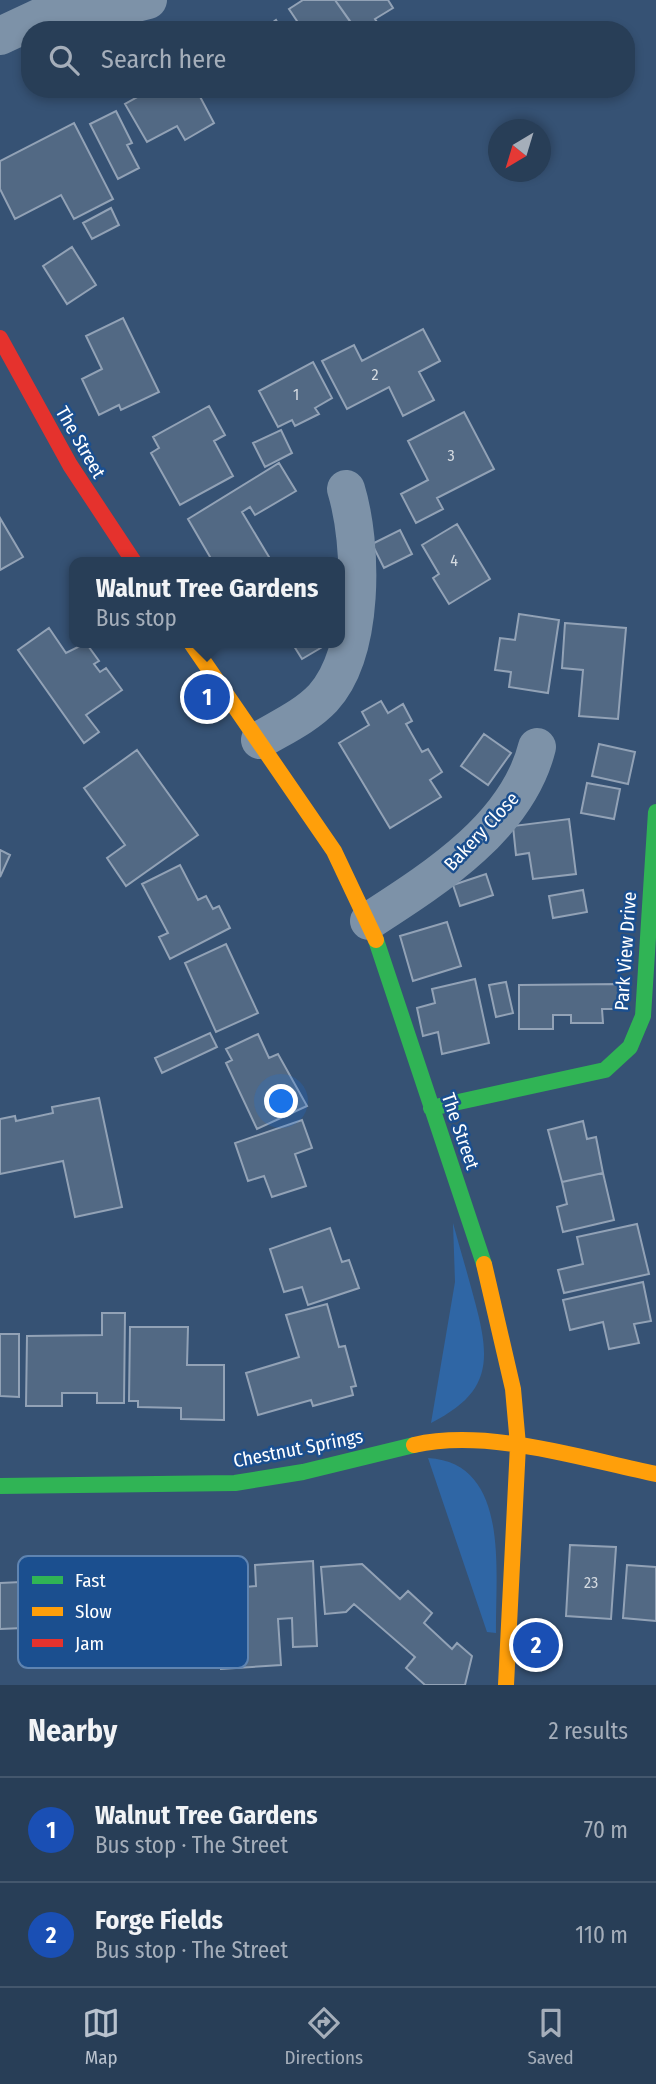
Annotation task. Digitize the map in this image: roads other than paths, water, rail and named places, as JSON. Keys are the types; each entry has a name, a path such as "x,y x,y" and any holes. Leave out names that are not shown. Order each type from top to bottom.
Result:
{"street":[{"path":"23,21 45,7 112,9 148,0"},
{"path":"0,36 21,22"},
{"name":"The Street","path":"0,338 69,465 131,557"},
{"path":"260,740 299,718 325,696 350,649 356,608 355,535 346,489"},
{"name":"The Street","path":"195,648 334,851 369,921 484,1263 513,1389 518,1445 506,1685"},
{"name":"Bakery Close","path":"369,921 442,874 464,854 518,794 531,768 537,747"},
{"name":"Park View Drive","path":"431,1108 605,1070 617,1062 636,1040 643,1016 656,812"},
{"name":"Chestnut Springs","path":"0,1486 235,1483 303,1472 437,1440 518,1445 656,1474"}],"place":[{"name":"Walnut Tree Gardens","path":"207,697"},
{"name":"Forge Fields","path":"536,1645"}]}
